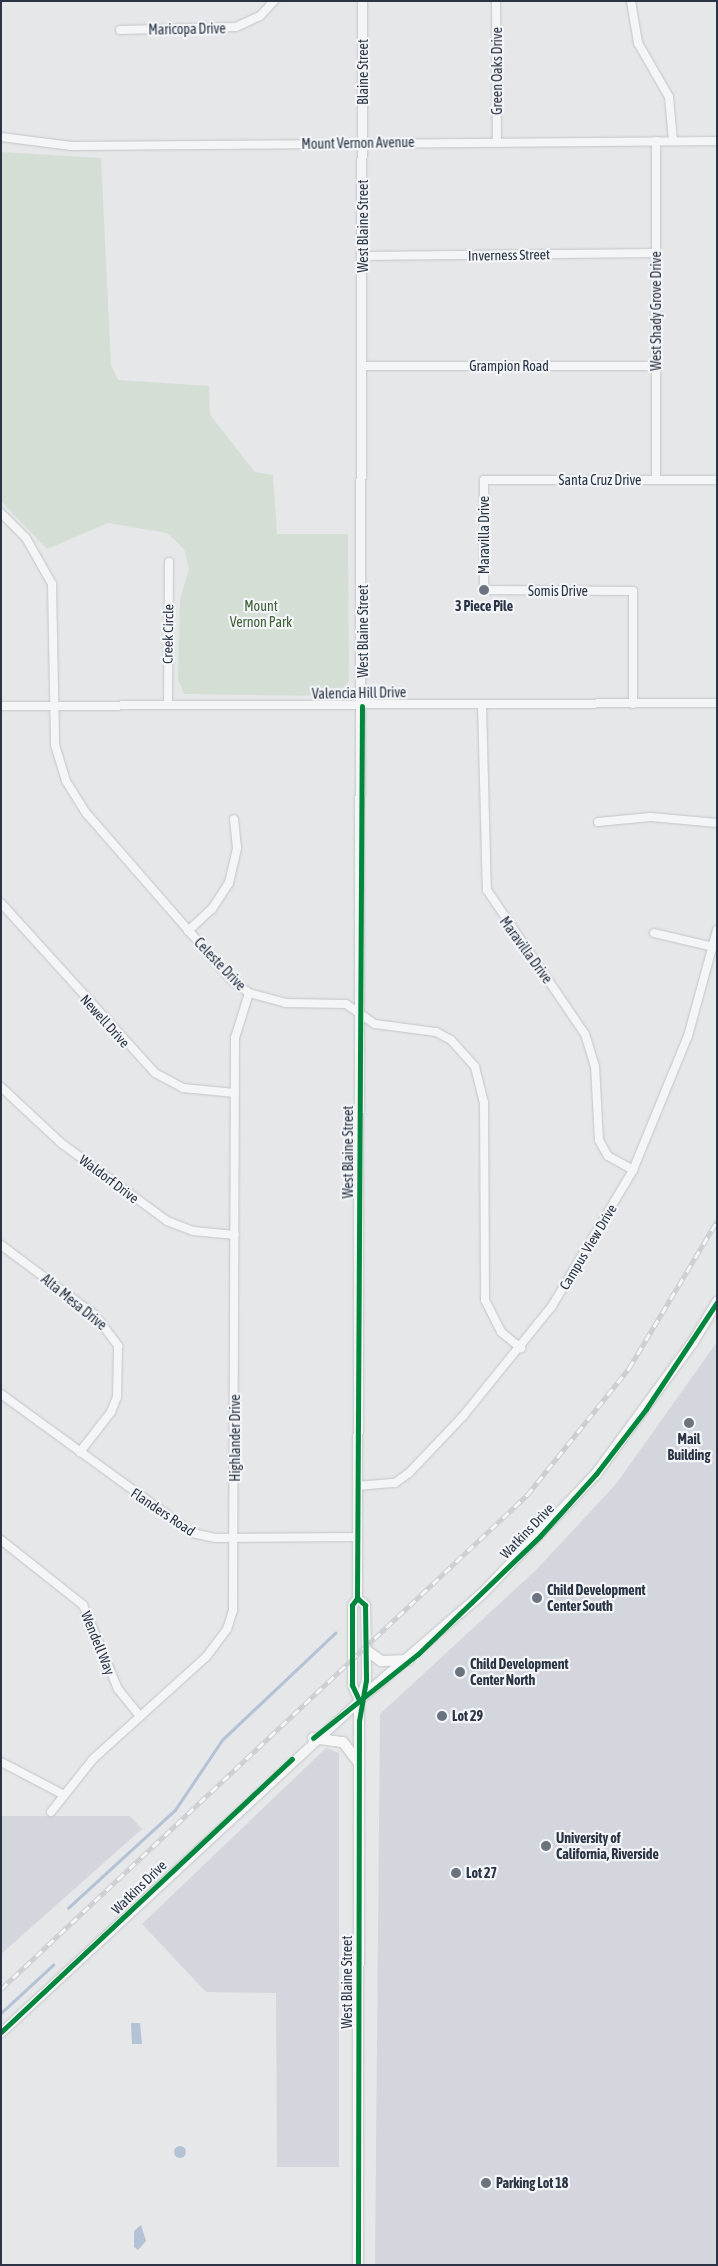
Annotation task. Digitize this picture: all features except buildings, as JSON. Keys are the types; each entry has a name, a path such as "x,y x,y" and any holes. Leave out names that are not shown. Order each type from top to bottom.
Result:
{"main road":[{"name":"Watkins Drive","path":"359,1700 410,1660 482,1594 596,1474 693,1342 717,1302"},
{"path":"366,1650 381,1661 410,1660"},
{"name":"West Blaine Street","path":"358,2265 359,1700"},
{"path":"313,1738 342,1742 359,1763"}],"street":[{"name":"Maricopa Drive","path":"120,30 236,27 260,16 274,1"},
{"name":"Blaine Street","path":"362,1 363,144"},
{"name":"Green Oaks Drive","path":"496,1 497,141"},
{"path":"631,1 638,43 669,97 673,141"},
{"name":"Mount Vernon Avenue","path":"1,137 62,146 497,141 717,141"},
{"name":"West Shady Grove Drive","path":"656,141 656,480"},
{"name":"West Blaine Street","path":"359,1700 352,1685 352,1605 357,1598 363,144"},
{"name":"Inverness Street","path":"363,256 656,253"},
{"name":"Grampion Road","path":"363,366 656,366"},
{"name":"Santa Cruz Drive","path":"484,480 717,480"},
{"name":"Maravilla Drive","path":"484,480 484,590"},
{"name":"Celeste Drive","path":"1,513 31,546 52,584 53,705 59,762 76,800 188,931 249,993 286,1003 346,1004 375,1024 436,1032 451,1040 475,1066 484,1102 485,1300 501,1332 521,1348"},
{"name":"Creek Circle","path":"168,705 169,562"},
{"name":"Somis Drive","path":"484,590 633,591 633,704"},
{"name":"Valencia Hill Drive","path":"1,706 362,706 717,703"},
{"name":"Maravilla Drive","path":"482,705 486,890 585,1034 594,1066 598,1140 608,1156 632,1170"},
{"path":"598,822 651,816 717,823"},
{"path":"188,931 212,909 229,883 237,848 234,819"},
{"name":"Newell Drive","path":"1,903 155,1073 183,1088 235,1093"},
{"name":"Campus View Drive","path":"357,1486 395,1483 409,1473 521,1348 579,1264 632,1170 688,1036 717,930"},
{"path":"654,933 713,947"},
{"name":"Highlander Drive","path":"51,1812 80,1773 206,1657 227,1629 233,1610 236,1538 235,1038 249,993"},
{"name":"Waldorf Drive","path":"1,1087 61,1143 167,1221 193,1231 235,1235"},
{"name":"Alta Mesa Drive","path":"1,1245 95,1315 118,1346 117,1396 111,1412 80,1452"},
{"name":"Flanders Road","path":"1,1394 192,1534 236,1538 356,1538"},
{"name":"Wendell Way","path":"1,1540 83,1605 113,1679 140,1716"},
{"name":"West Blaine Street","path":"357,1598 365,1605 366,1650 366,1680 359,1700"},
{"name":"Watkins Drive","path":"1,2032 313,1738 359,1700"},
{"path":"1,1762 64,1795"}],"shaded area":[{"name":"University of California, Riverside","path":"717,1342 717,2265 375,2265 380,1714 536,1570 616,1484"},
{"path":"326,1748 339,1753 339,2167 277,2167 276,1993 206,1992 142,1924"},
{"path":"1,1816 130,1816 142,1829 1,1954"}],"green space":[{"name":"Mount Vernon Park","path":"1,152 101,158 111,365 118,380 209,386 210,415 255,472 273,475 277,534 348,534 349,681 336,696 184,694 178,680 180,599 189,569 184,549 167,533 108,523 47,549 1,501"}],"water":[{"path":"131,2023 140,2023 142,2044 132,2044"},
{"path":"178,2146 182,2146 186,2152 182,2158 178,2158 174,2154 174,2150"},
{"path":"141,2225 146,2241 138,2250 134,2247 134,2231"}],"waterway":[{"path":"68,1908 175,1810 222,1740 335,1633"},
{"path":"1,2013 53,1965"}],"railway":[{"path":"1,1989 527,1495 629,1368 717,1221"}],"cycle path":[{"path":"359,1700 352,1685 352,1605 357,1598 362,706"},
{"path":"313,1738 418,1654 540,1536 596,1474 646,1409 717,1302"},
{"path":"357,1598 365,1605 366,1680 359,1721 358,2265"},
{"path":"1,2032 292,1759"}],"place":[{"name":"3 Piece Pile","path":"484,590"},
{"name":"Mail Building","path":"689,1423"},
{"name":"Child Development Center South","path":"537,1598"},
{"name":"Child Development Center North","path":"460,1672"},
{"name":"Lot 29","path":"442,1716"},
{"name":"University of California, Riverside","path":"546,1846"},
{"name":"Lot 27","path":"456,1873"},
{"name":"Parking Lot 18","path":"486,2183"}]}
